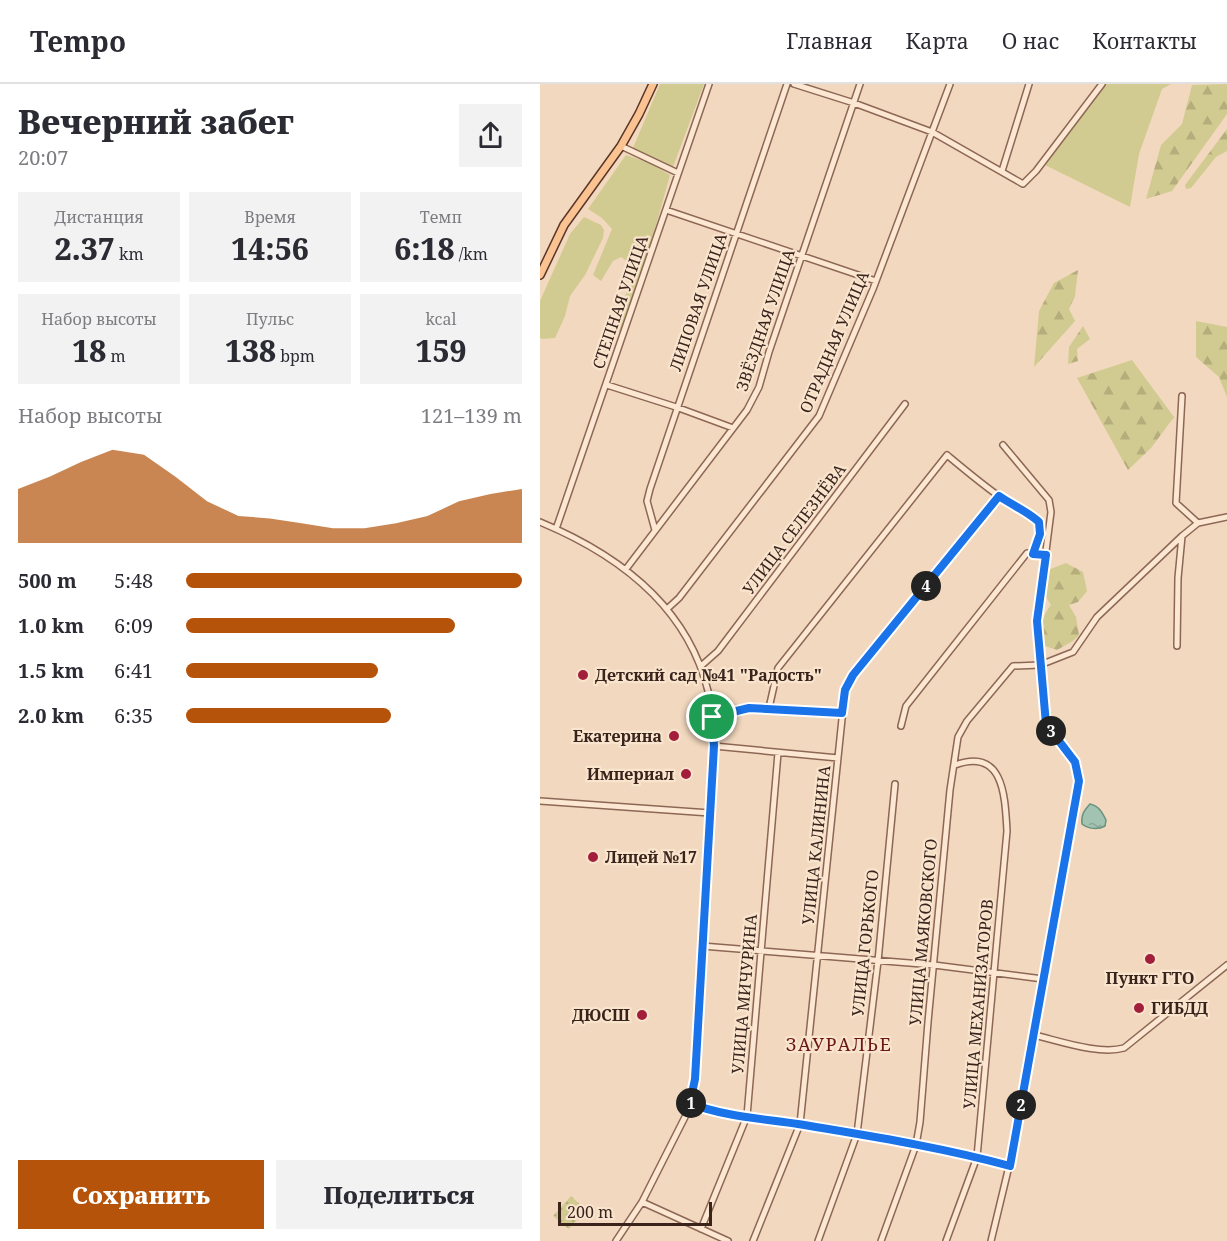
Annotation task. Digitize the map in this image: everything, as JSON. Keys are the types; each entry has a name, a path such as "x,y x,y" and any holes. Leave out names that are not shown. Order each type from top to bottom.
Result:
{"main road":[{"path":"540,275 564,225 621,146 653,84"}],"street":[{"name":"СТЕПНАЯ УЛИЦА","path":"556,529 709,84"},
{"name":"ЛИПОВАЯ УЛИЦА","path":"656,530 647,501 650,489 787,84"},
{"path":"794,84 932,132 1023,184 1036,171 1102,84"},
{"name":"ЗВЁЗДНАЯ УЛИЦА","path":"626,568 747,410 759,387 860,84"},
{"name":"ОТРАДНАЯ УЛИЦА","path":"667,609 679,598 819,416 876,281 950,84"},
{"path":"1002,171 1029,84"},
{"path":"621,146 678,172"},
{"path":"666,210 876,281"},
{"path":"607,384 733,428"},
{"path":"1182,396 1176,503 1198,523 1227,517"},
{"name":"УЛИЦА СЕЛЕЗНЁВА","path":"701,666 718,651 905,404"},
{"path":"991,1241 1010,1166 1079,781 1075,762 1046,724 1037,621 1051,512 1049,500 1002,445"},
{"path":"769,708 778,668 947,455 999,496 1016,508 1031,514 1039,522 1040,534 1033,554"},
{"name":"УЛИЦА КАЛИНИНА","path":"753,1241 800,1124 845,690 853,675 999,496"},
{"path":"540,522 606,554 626,568 667,609 701,666 709,692 712,717 714,746 695,1079 690,1103 642,1202 616,1241"},
{"name":"УЛИЦА МАЯКОВСКОГО","path":"881,1241 916,1145 920,1122 950,790 958,737 1013,666 1040,665 1073,652 1097,617 1198,523"},
{"path":"1177,646 1178,578 1182,536"},
{"path":"901,726 906,706 1027,554 1046,555"},
{"path":"712,717 749,708 842,713"},
{"path":"714,746 838,758"},
{"name":"УЛИЦА МИЧУРИНА","path":"701,1229 747,1116 778,753"},
{"name":"УЛИЦА МЕХАНИЗАТОРОВ","path":"946,1241 977,1157 1007,831 1005,797 999,778 991,768 980,761 971,760 955,765"},
{"name":"УЛИЦА ГОРЬКОГО","path":"818,1241 857,1134 878,961 895,784"},
{"path":"540,801 710,813"},
{"path":"702,946 934,965 1043,979"},
{"path":"1034,1035 1100,1050 1115,1051 1124,1048 1227,965"},
{"path":"690,1103 699,1107 977,1157 1010,1166"},
{"path":"642,1202 728,1241"}],"green space":[{"path":"660,84 704,84 673,167 633,148"},
{"path":"1102,84 1171,84 1162,89 1139,154 1130,207 1045,165"},
{"path":"1227,84 1227,114 1172,191 1146,199 1161,145 1182,124 1192,85"},
{"path":"1227,129 1227,151 1216,157 1191,188 1186,189 1185,185"},
{"path":"626,155 650,163 670,175 650,247 621,333 611,328 633,278 628,273 631,264 621,257 613,261 601,281 593,275 612,229 602,218 588,209"},
{"path":"584,217 601,225 604,230 603,238 585,275 570,296 565,316 555,338 542,339 540,338 540,301 570,234"},
{"path":"1078,270 1075,296 1069,309 1075,321 1034,367 1039,311 1054,283"},
{"path":"1196,321 1227,327 1227,397 1219,377 1196,357"},
{"path":"1083,326 1090,339 1077,349 1078,361 1068,364 1069,347"},
{"path":"1132,360 1174,417 1151,448 1128,470 1077,378"},
{"path":"1066,563 1083,572 1087,591 1078,602 1069,605 1076,617 1079,635 1057,650 1045,646 1043,640 1043,619 1051,605 1043,592 1048,570"},
{"path":"571,1196 586,1210 569,1229 553,1216"}],"water":[{"path":"1090,804 1102,812 1106,820 1105,826 1093,828 1082,824 1083,813"}],"place":[{"name":"Детский сад №41 \"Радость\"","path":"583,675"},
{"name":"Екатерина","path":"674,736"},
{"name":"Империал","path":"686,774"},
{"name":"Лицей №17","path":"593,857"},
{"name":"Пункт ГТО","path":"1150,959"},
{"name":"ГИБДД","path":"1139,1008"},
{"name":"ДЮСШ","path":"642,1015"}],"district":[{"name":"ЗАУРАЛЬЕ","path":"839,1045"}],"route":[{"path":"999,496 1016,508 1031,514 1039,522 1040,534 1033,554 1046,555 1037,621 1046,724 1075,762 1079,781 1010,1166 977,1157 699,1107 690,1103 695,1079 714,746 712,717 749,708 842,713 845,690 853,675 999,496"}]}
